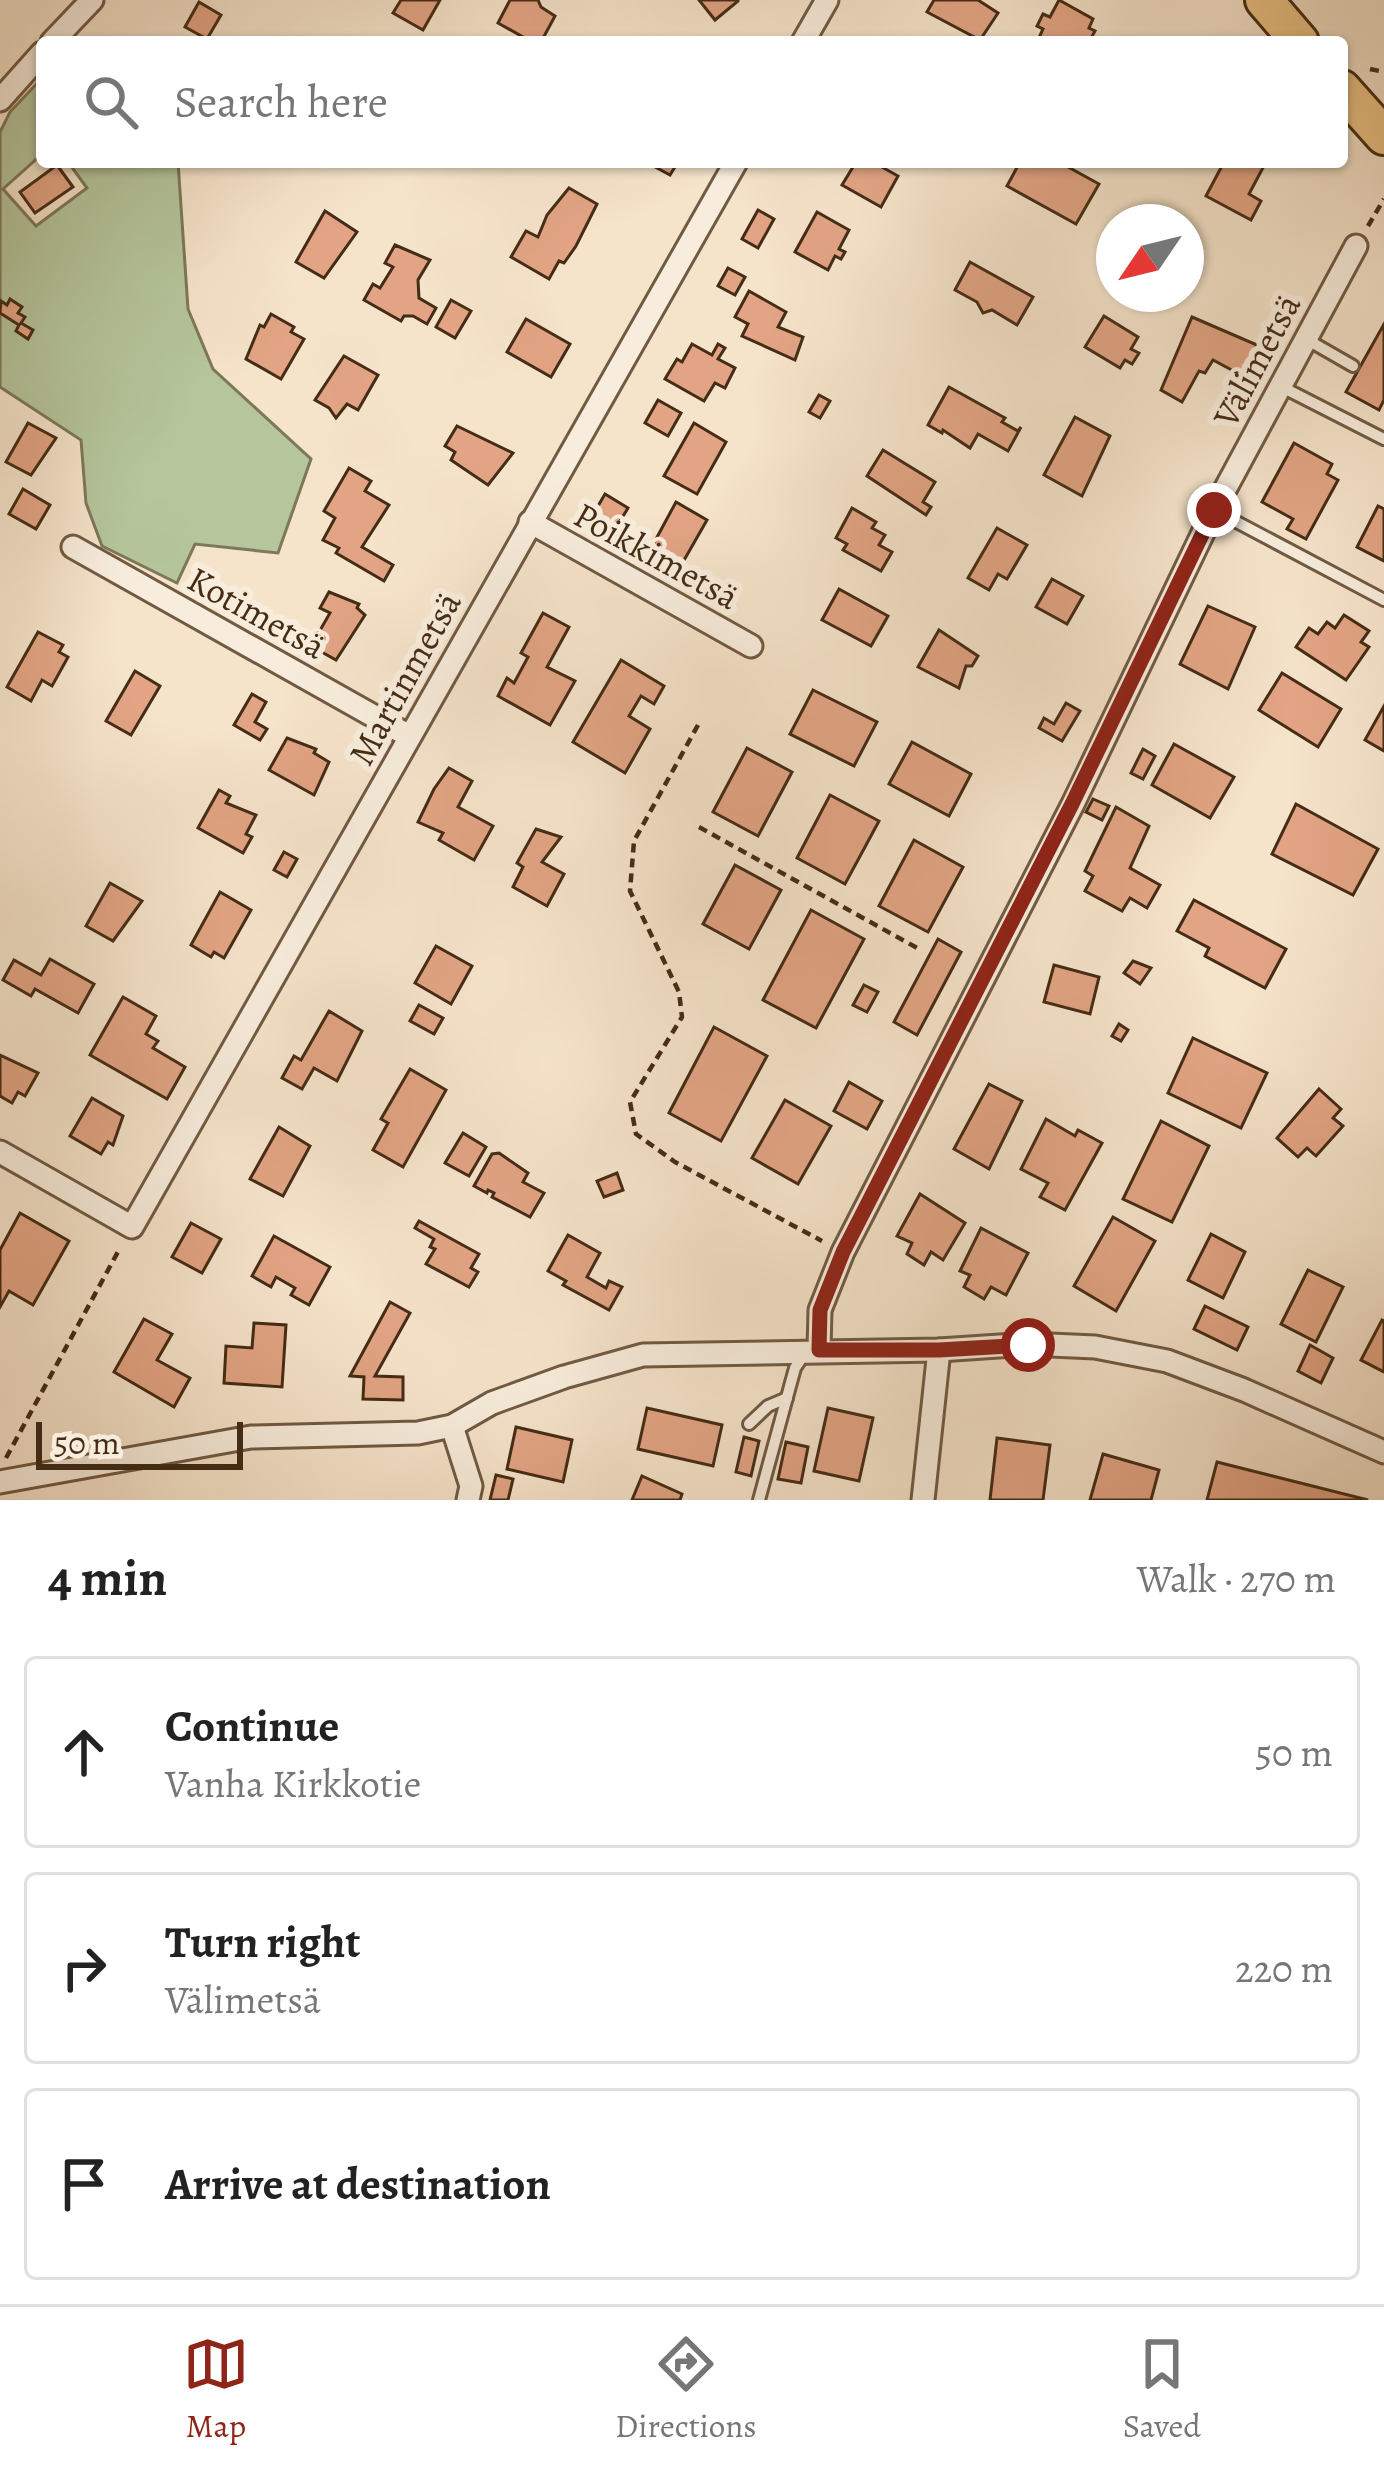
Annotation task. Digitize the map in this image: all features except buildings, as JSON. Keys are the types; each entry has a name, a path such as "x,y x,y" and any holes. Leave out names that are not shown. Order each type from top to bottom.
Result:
{"main road":[{"path":"1264,0 1295,36"},
{"path":"1348,95 1382,132"}],"street":[{"path":"58,36 92,0"},
{"path":"806,36 827,0"},
{"path":"0,100 36,59"},
{"name":"Martinmetsä","path":"132,1227 733,168"},
{"name":"Välimetsä","path":"813,1350 820,1310 843,1252 1072,804 1214,510 1356,246"},
{"name":"Poikkimetsä","path":"530,522 751,646"},
{"name":"Kotimetsä","path":"73,547 409,736"},
{"path":"0,1152 132,1227"},
{"path":"5,1481 251,1437 395,1434 452,1426 492,1402 643,1355 1028,1345 1095,1347 1167,1361 1384,1452"},
{"path":"923,1500 939,1350"},
{"path":"452,1426 471,1486 468,1500"}],"lane":[{"path":"1306,338 1353,366"},
{"path":"1280,386 1384,439"},
{"path":"1214,510 1384,600"},
{"path":"759,1500 795,1368 813,1350"},
{"path":"749,1424 768,1406 787,1398"}],"path":[{"path":"1356,246 1384,199"},
{"path":"698,724 634,841 631,891 679,992 682,1017 630,1102 636,1134 675,1162 843,1252"},
{"path":"699,827 919,950"},
{"path":"5,1481 5,1455 132,1227"}],"green space":[{"path":"36,84 36,159 3,189 36,226 87,188 72,168 178,168 188,309 213,369 311,459 278,553 195,544 177,583 102,546 86,503 81,440 0,387 0,132 10,112"}],"route":[{"path":"1028,1345 819,1350 820,1310 843,1252 1072,804 1214,510"}]}
